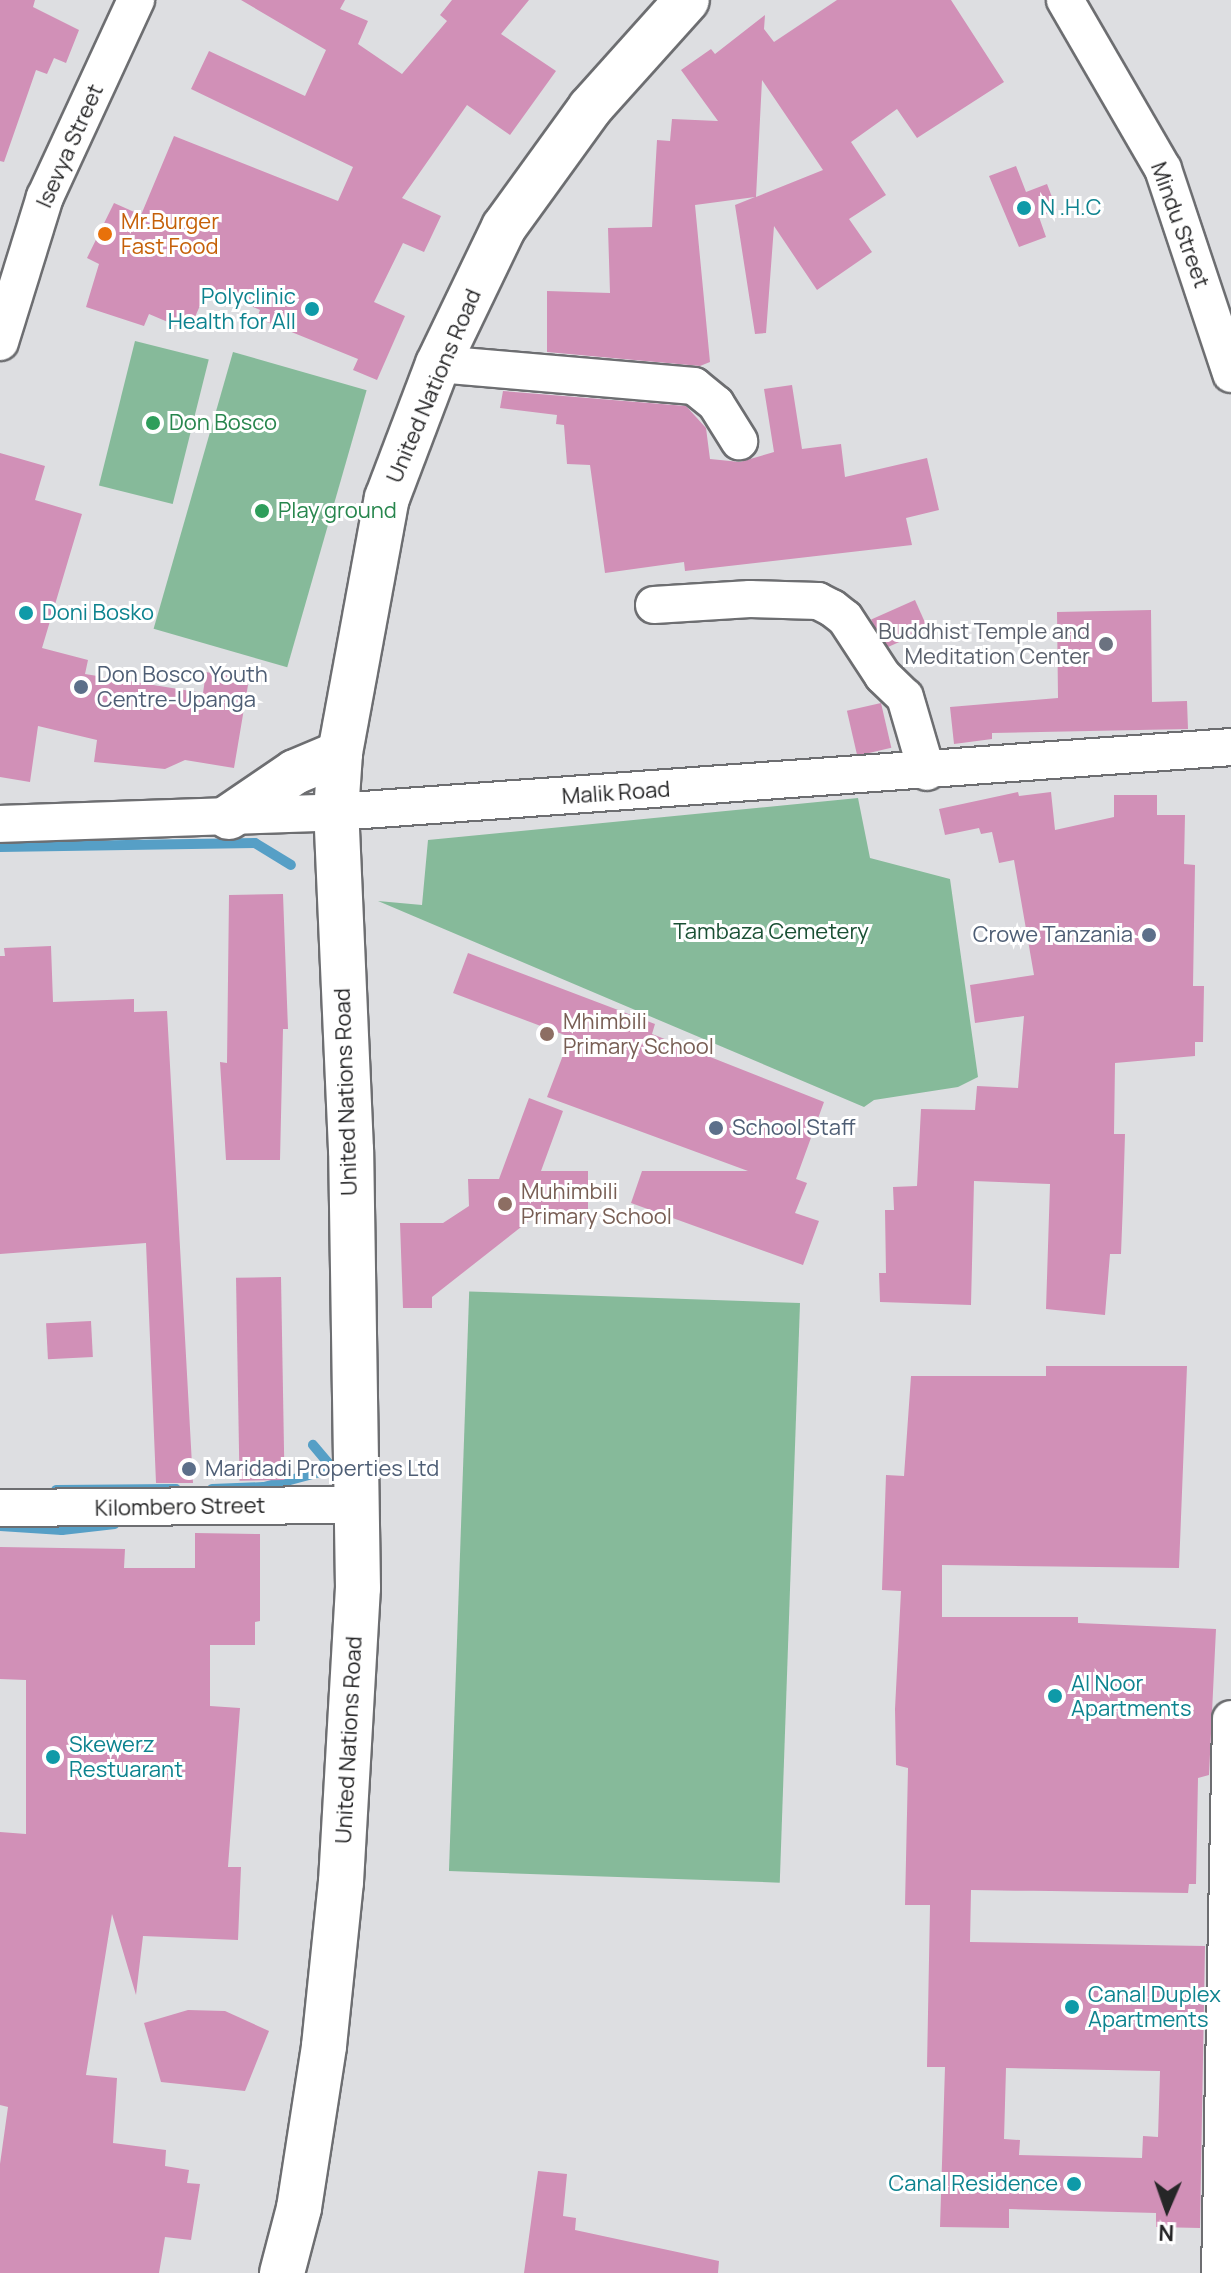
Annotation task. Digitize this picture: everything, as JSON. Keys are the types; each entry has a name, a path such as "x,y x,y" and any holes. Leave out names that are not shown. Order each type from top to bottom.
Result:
{"street":[{"name":"Isevya Street","path":"0,342 9,292 45,197 136,0"},
{"name":"United Nations Road","path":"282,2273 299,2208 331,1986 341,1882 360,1505 336,812 340,753 387,498 438,364 504,227 590,108 687,0"},
{"name":"Mindu Street","path":"1065,0 1163,169 1231,374"},
{"path":"438,364 694,386 716,404 739,441"},
{"path":"654,605 750,599 818,601 832,608 905,697 927,772"},
{"name":"Malik Road","path":"0,824 336,812 927,772 1231,747"},
{"path":"229,817 295,772 340,753"},
{"name":"Kilombero Street","path":"0,1508 360,1505"},
{"path":"1220,2273 1231,1719"}],"green space":[{"name":"Don Bosco","path":"135,341 209,359 173,504 99,486"},
{"name":"Play ground","path":"233,352 367,390 287,667 154,629"},
{"name":"Tambaza Cemetery","path":"858,798 870,858 950,879 978,1077 958,1087 874,1100 864,1107 378,901 422,905 428,840"},
{"path":"469,1291 800,1303 780,1883 449,1871"}],"building":[{"path":"0,0 35,0 33,7 79,30 66,63 54,58 47,74 36,70 4,162 0,161"},
{"path":"241,0 345,0 340,9 368,21 358,44 402,74 447,21 440,15 452,0 529,0 501,34 556,71 510,135 467,105 402,198 441,216 424,252 403,243 374,302 405,316 377,380 353,370 358,359 257,318 260,310 208,287 189,331 149,314 144,326 86,307 99,264 87,258 114,203 141,215 174,136 338,201 353,167 191,89 209,51 305,96 326,50"},
{"path":"837,0 951,0 1004,82 917,138 897,109 851,142 886,195 849,219 872,252 817,290 774,226 766,333 755,334 735,205 755,197 695,205 710,362 700,366 547,352 547,291 610,293 608,228 652,227 657,140 670,141 672,119 718,121 681,70 711,49 715,54 765,15 764,29 774,42","holes":["762,80 823,170 756,197"]},
{"name":"N .H.C","path":"1016,166 1026,192 1047,184 1057,210 1039,217 1046,237 1019,247 989,176"},
{"path":"792,385 802,449 841,444 845,477 927,458 939,510 906,518 912,545 685,571 684,562 605,573 590,465 567,464 564,425 556,424 557,415 500,408 503,391 686,406 706,428 710,459 740,462 774,452 764,389"},
{"path":"0,453 45,466 35,500 82,514 42,648 88,660 85,674 203,693 206,672 249,679 234,768 185,760 165,769 94,762 97,740 38,726 30,782 0,777"},
{"path":"915,600 928,629 884,649 871,620"},
{"path":"1151,610 1152,702 1187,701 1188,729 992,733 992,739 954,744 950,707 1058,698 1057,612"},
{"path":"881,703 891,748 857,756 847,711"},
{"path":"1018,792 1019,796 1051,792 1055,830 1114,817 1114,795 1157,795 1157,815 1185,815 1184,864 1195,865 1193,986 1204,986 1203,1042 1195,1042 1195,1056 1115,1063 1114,1134 1125,1134 1121,1254 1110,1254 1105,1315 1046,1309 1050,1184 974,1181 971,1305 880,1302 879,1273 886,1273 885,1210 894,1210 893,1187 917,1186 921,1109 975,1110 977,1086 1018,1088 1024,1016 975,1023 970,985 1034,975 1014,860 999,863 992,832 981,834 979,828 945,835 939,809"},
{"path":"283,894 288,1029 283,1029 280,1160 226,1160 220,1062 227,1063 229,895"},
{"path":"51,946 53,1002 134,999 134,1012 167,1011 193,1483 156,1483 146,1243 0,1254 0,956 5,956 4,948"},
{"path":"468,953 655,1024 652,1034 824,1102 796,1179 807,1183 795,1213 819,1221 803,1265 631,1203 642,1171 748,1171 547,1097 570,1037 453,993"},
{"path":"529,1098 563,1111 541,1171 588,1171 588,1220 530,1220 432,1297 432,1308 403,1308 400,1223 443,1223 469,1206 468,1179 499,1179"},
{"path":"281,1277 285,1480 240,1481 236,1278"},
{"path":"91,1321 93,1357 48,1359 46,1323"},
{"path":"1046,1366 1187,1366 1179,1568 942,1565 942,1617 1078,1617 1078,1623 1216,1629 1209,1775 1198,1778 1196,1884 1189,1884 1188,1893 971,1890 970,1942 1205,1946 1200,2228 1156,2227 1156,2213 1009,2209 1009,2228 940,2227 945,2067 927,2067 930,1905 905,1905 908,1768 896,1765 895,1709 901,1591 882,1590 886,1475 904,1476 911,1376 1046,1376","holes":["1006,2068 1160,2071 1158,2137 1143,2136 1142,2158 1019,2155 1020,2140 1004,2139"]},
{"path":"195,1533 260,1534 260,1621 255,1622 255,1645 210,1645 210,1706 240,1708 228,1867 241,1867 238,1940 143,1936 136,1995 112,1914 86,2075 117,2078 113,2143 166,2150 165,2166 189,2170 187,2183 200,2184 191,2240 165,2237 159,2273 0,2273 0,2164 8,2107 0,2105 0,1832 26,1834 26,1680 0,1679 0,1547 125,1549 124,1568 195,1568"},
{"path":"188,2010 225,2011 269,2031 245,2091 161,2082 144,2023"},
{"path":"538,2171 567,2174 563,2216 576,2218 575,2230 719,2261 718,2273 524,2273"}],"waterway":[{"path":"0,847 255,843 291,865"},
{"path":"212,1489 264,1487 320,1472 329,1464 313,1445"},
{"path":"56,1490 176,1489"},
{"path":"0,1526 62,1530 115,1524"}],"place":[{"name":"N .H.C","path":"1024,208"},
{"name":"Mr.Burger Fast Food","path":"105,234"},
{"name":"Polyclinic Health for All","path":"312,309"},
{"name":"Don Bosco","path":"153,423"},
{"name":"Play ground","path":"262,511"},
{"name":"Doni Bosko","path":"26,613"},
{"name":"Buddhist Temple and Meditation Center","path":"1106,644"},
{"name":"Don Bosco Youth Centre-Upanga","path":"81,687"},
{"name":"Crowe Tanzania","path":"1149,935"},
{"name":"Mhimbili Primary School","path":"547,1034"},
{"name":"School Staff","path":"716,1128"},
{"name":"Muhimbili Primary School","path":"505,1204"},
{"name":"Maridadi Properties Ltd","path":"189,1469"},
{"name":"Al Noor Apartments","path":"1055,1696"},
{"name":"Skewerz Restuarant","path":"53,1757"},
{"name":"Canal Duplex Apartments","path":"1072,2007"},
{"name":"Canal Residence","path":"1074,2184"}]}
